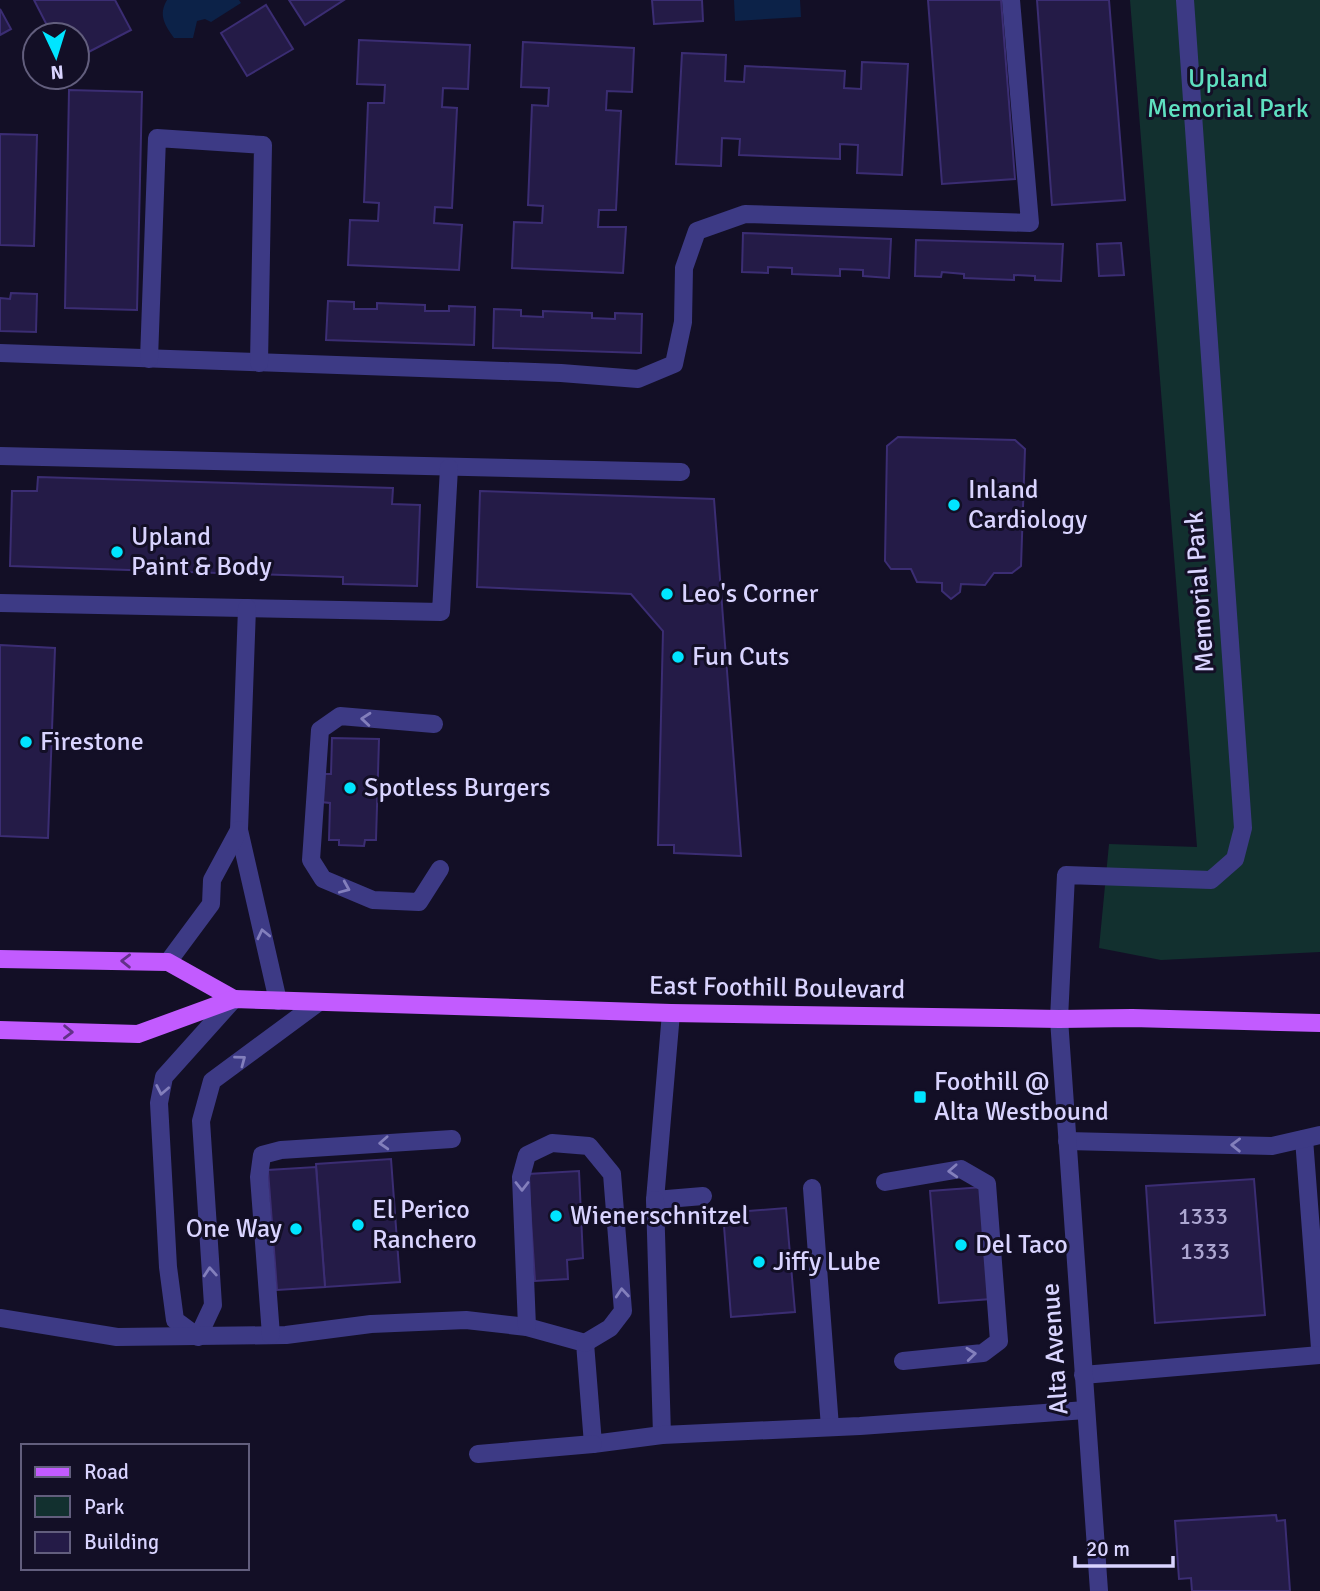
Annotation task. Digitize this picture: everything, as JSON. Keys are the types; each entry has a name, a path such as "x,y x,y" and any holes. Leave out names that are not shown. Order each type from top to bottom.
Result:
{"main road":[{"name":"East Foothill Boulevard","path":"0,959 168,962 233,999"},
{"name":"East Foothill Boulevard","path":"0,1030 138,1034 233,999 671,1013 1059,1020 1132,1018 1320,1023"}],"street":[{"path":"0,353 561,373 638,379 674,364 683,322 684,268 697,231 745,214 1030,223 1011,0"},
{"name":"Memorial Park","path":"1059,1020 1066,875 1211,880 1235,859 1243,828 1185,0"},
{"path":"149,359 157,138 263,145 259,363"},
{"path":"0,456 681,472"},
{"path":"0,603 441,612 449,468"},
{"path":"247,608 239,830 278,1000"},
{"path":"434,724 340,716 320,730 311,860 323,879 373,900 419,902 440,869"},
{"path":"168,962 211,904 212,880 239,830"},
{"path":"198,1337 175,1320 168,1267 159,1103 164,1077 233,999"},
{"path":"198,1337 213,1305 201,1121 212,1082 319,1002"},
{"path":"662,1435 655,1200 671,1013"},
{"name":"Alta Avenue","path":"1059,1020 1099,1591"},
{"path":"1067,1141 1272,1146 1312,1137 1320,1348"},
{"path":"271,1335 258,1177 262,1155 281,1150 452,1139"},
{"path":"0,1318 112,1337 271,1335 370,1324 466,1320 527,1327 585,1343 610,1328 623,1311 612,1174 589,1146 552,1143 527,1155 521,1177 527,1327"},
{"path":"885,1182 961,1169 987,1184 999,1341 983,1353 903,1361"},
{"path":"811,1188 830,1427"},
{"path":"655,1200 703,1196"},
{"path":"585,1343 593,1444"},
{"path":"1083,1375 1320,1355"},
{"path":"478,1454 662,1435 1086,1410"}],"green space":[{"name":"Upland Memorial Park","path":"1130,0 1320,0 1320,952 1161,960 1099,948 1109,844 1197,847"}],"water":[{"path":"167,0 239,0 241,3 211,22 205,19 197,21 193,38 174,38 163,15"},
{"path":"734,0 800,0 801,17 735,21"}],"building":[{"path":"34,0 115,0 131,30 91,51 91,21 45,21"},
{"path":"289,0 344,0 305,25"},
{"path":"652,0 702,0 703,21 654,24"},
{"path":"928,0 1001,0 1015,179 942,184"},
{"path":"1037,0 1109,0 1125,200 1052,205"},
{"path":"266,5 293,49 247,76 221,33"},
{"path":"0,9 11,29 0,35"},
{"path":"359,40 470,45 468,89 443,88 442,107 457,108 452,208 435,207 434,223 462,225 459,270 348,265 350,220 378,221 379,203 364,202 368,103 384,103 385,85 357,84"},
{"path":"523,42 634,48 632,92 607,91 606,110 621,111 616,210 599,210 598,227 626,227 623,273 512,268 514,222 542,223 543,206 528,205 532,105 548,106 549,88 521,87"},
{"path":"682,53 726,55 725,81 744,82 745,66 845,71 844,88 861,89 862,62 908,64 902,175 857,173 858,145 840,144 840,159 739,155 740,139 722,138 721,166 676,164"},
{"path":"69,91 142,92 137,310 65,308"},
{"path":"0,134 37,135 34,246 0,245"},
{"path":"743,233 891,239 889,278 863,276 863,270 840,269 840,276 792,274 792,268 768,267 768,273 742,272"},
{"path":"916,240 1063,244 1061,281 1035,280 1035,276 1014,275 1014,280 964,278 964,274 942,272 941,277 915,276"},
{"path":"1121,243 1124,275 1099,276 1097,244"},
{"path":"11,293 37,294 36,332 0,331 0,298 10,299"},
{"path":"328,301 354,302 354,309 377,309 377,303 425,305 425,311 449,311 449,306 475,307 474,345 326,340"},
{"path":"494,309 521,310 521,316 543,317 543,311 592,313 592,318 615,319 615,313 642,314 641,353 493,348"},
{"name":"Inland Cardiology","path":"898,437 1015,440 1025,449 1021,566 1012,573 994,573 985,585 961,584 960,592 951,599 942,591 942,583 917,582 911,569 891,569 885,561 887,446"},
{"path":"38,477 393,488 392,504 420,505 417,586 343,584 343,577 10,566 12,491 37,491"},
{"path":"480,491 714,499 741,856 674,853 674,845 658,845 663,631 631,594 477,587"},
{"name":"Firestone","path":"0,645 55,648 48,838 0,836"},
{"name":"Spotless Burgers","path":"332,738 379,739 376,840 365,840 364,846 339,845 339,840 329,840 330,803 321,802 323,774 331,774"},
{"name":"El Perico Ranchero","path":"391,1159 400,1282 325,1287 316,1164"},
{"name":"One Way","path":"316,1167 325,1287 277,1290 268,1170"},
{"name":"Wienerschnitzel","path":"579,1171 583,1258 567,1260 568,1279 535,1281 528,1174"},
{"path":"1254,1179 1265,1315 1155,1323 1146,1186"},
{"name":"Del Taco","path":"983,1187 991,1299 939,1303 930,1191"},
{"name":"Jiffy Lube","path":"786,1208 795,1312 731,1317 723,1213"},
{"path":"1276,1515 1277,1521 1285,1520 1290,1591 1192,1591 1191,1578 1179,1579 1175,1521"}],"place":[{"name":"Inland Cardiology","path":"954,505"},
{"name":"Upland Paint & Body","path":"117,552"},
{"name":"Leo's Corner","path":"667,594"},
{"name":"Fun Cuts","path":"678,657"},
{"name":"Firestone","path":"26,742"},
{"name":"Spotless Burgers","path":"350,788"},
{"name":"Foothill @ Alta Westbound","path":"920,1097"},
{"name":"Wienerschnitzel","path":"556,1216"},
{"name":"El Perico Ranchero","path":"358,1225"},
{"name":"One Way","path":"296,1229"},
{"name":"Del Taco","path":"961,1245"},
{"name":"Jiffy Lube","path":"759,1262"}]}
